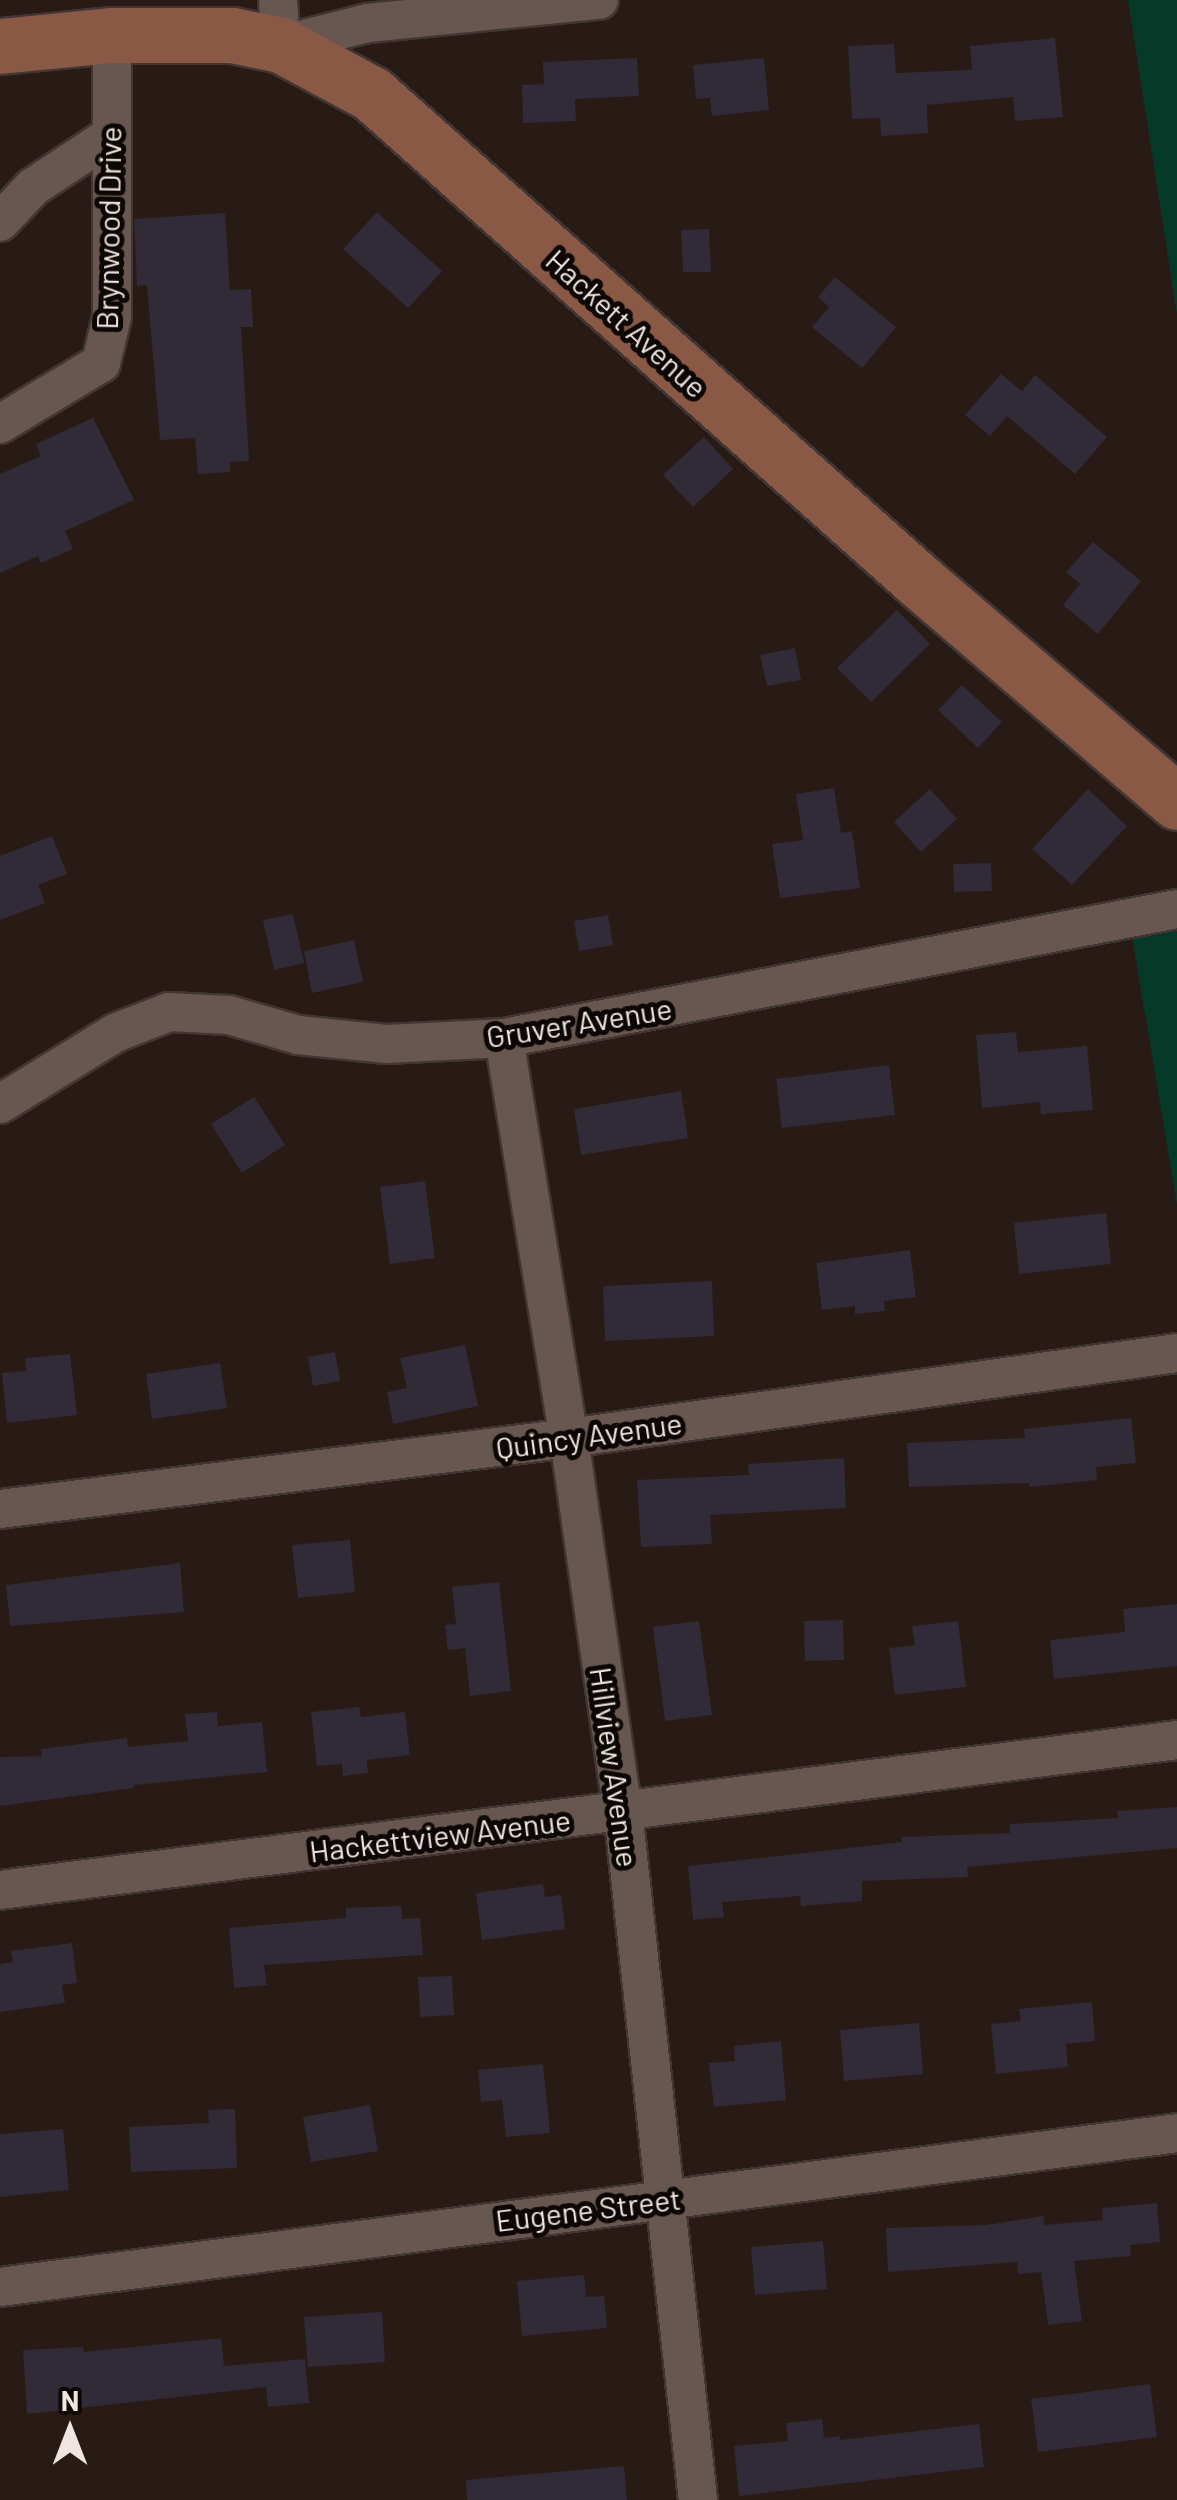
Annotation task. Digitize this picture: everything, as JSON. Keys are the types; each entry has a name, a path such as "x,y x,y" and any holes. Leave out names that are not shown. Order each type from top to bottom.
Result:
{"main road":[{"name":"Hackett Avenue","path":"0,46 112,36 232,35 280,22 372,94 918,580 1177,802"}],"street":[{"path":"280,22 368,23 599,0"},
{"name":"Brynwood Drive","path":"0,424 101,363 112,317 112,36"},
{"path":"0,222 34,187 110,136"},
{"name":"Gruver Avenue","path":"0,1104 115,1034 169,1012 229,1015 298,1035 369,1042 504,1038 1177,909"},
{"name":"Hillview Avenue","path":"504,1038 569,1438 623,1812 698,2500"},
{"name":"Quincy Avenue","path":"0,1509 569,1438 1177,1353"},
{"name":"Hackettview Avenue","path":"0,1890 1177,1740"},
{"name":"Eugene Street","path":"0,2287 1177,2133"}],"green space":[{"path":"1128,0 1177,0 1177,315"},
{"path":"1177,919 1177,1205 1131,931"}],"building":[{"path":"1055,38 1063,117 1015,121 1013,97 927,105 928,133 881,136 880,118 852,119 848,46 894,44 896,73 972,70 970,46"},
{"path":"637,58 639,96 575,99 576,121 523,123 522,85 544,84 543,62"},
{"path":"764,58 769,110 712,116 710,98 696,99 693,65"},
{"path":"377,212 442,271 408,308 343,249"},
{"path":"225,213 230,290 251,289 253,327 241,327 249,461 230,462 230,472 198,474 195,438 160,440 147,285 137,286 134,219"},
{"path":"709,229 711,272 683,272 681,230"},
{"path":"835,277 896,327 862,368 812,327 829,307 818,297"},
{"path":"1001,374 1022,391 1035,375 1107,437 1075,474 1007,416 990,436 965,415"},
{"path":"93,418 134,500 65,531 73,549 41,563 38,556 0,573 0,474 41,456 36,444"},
{"path":"704,437 733,469 693,507 663,475"},
{"path":"1093,542 1141,581 1098,634 1063,605 1080,584 1066,572"},
{"path":"897,610 930,644 871,702 837,668"},
{"path":"795,648 801,680 767,686 760,655"},
{"path":"962,685 1002,722 978,748 938,710"},
{"path":"834,788 841,833 852,831 860,888 780,898 772,844 803,840 796,794"},
{"path":"930,789 957,819 921,852 894,822"},
{"path":"1088,789 1127,826 1072,885 1032,849"},
{"path":"52,836 67,874 38,885 45,903 0,920 0,856"},
{"path":"991,863 992,891 954,892 953,864"},
{"path":"293,914 304,963 274,970 263,920"},
{"path":"608,915 613,945 579,951 574,921"},
{"path":"354,940 363,982 312,993 304,951"},
{"path":"1016,1032 1018,1052 1087,1046 1093,1110 1041,1114 1040,1102 982,1108 976,1035"},
{"path":"889,1065 895,1115 782,1128 776,1079"},
{"path":"681,1091 688,1138 581,1155 574,1109"},
{"path":"254,1097 285,1145 242,1173 211,1124"},
{"path":"425,1181 435,1258 390,1264 380,1187"},
{"path":"1106,1213 1111,1264 1019,1274 1014,1223"},
{"path":"910,1250 916,1297 884,1301 885,1311 855,1314 855,1306 822,1310 816,1263"},
{"path":"712,1281 714,1336 605,1341 603,1286"},
{"path":"465,1345 478,1406 393,1424 387,1392 407,1388 400,1358"},
{"path":"335,1352 340,1381 313,1386 308,1357"},
{"path":"70,1354 77,1415 7,1423 2,1373 26,1371 25,1358"},
{"path":"220,1363 227,1408 152,1419 146,1374"},
{"path":"1131,1418 1136,1463 1096,1467 1097,1480 1030,1487 1029,1483 909,1487 907,1443 1025,1438 1024,1429"},
{"path":"844,1458 846,1508 710,1515 712,1544 641,1547 637,1480 749,1475 748,1464"},
{"path":"350,1540 355,1592 298,1598 292,1545"},
{"path":"180,1563 184,1612 10,1626 6,1585"},
{"path":"499,1582 511,1691 470,1696 465,1648 448,1650 445,1625 456,1624 452,1587"},
{"path":"1177,1604 1177,1666 1054,1679 1050,1640 1125,1632 1123,1609"},
{"path":"843,1620 844,1660 805,1661 804,1621"},
{"path":"699,1621 712,1715 665,1721 653,1627"},
{"path":"958,1621 966,1687 895,1695 889,1648 915,1645 912,1626"},
{"path":"359,1707 361,1717 405,1712 410,1755 367,1760 368,1773 343,1776 342,1764 317,1766 311,1712"},
{"path":"217,1712 218,1726 262,1722 267,1772 134,1785 0,1806 0,1757 42,1756 41,1749 127,1738 128,1747 188,1741 185,1714"},
{"path":"1177,1807 1177,1848 967,1867 968,1877 862,1881 862,1901 801,1906 800,1896 722,1902 724,1917 693,1920 688,1866 902,1842 902,1837 1010,1833 1010,1824 1118,1818 1117,1811"},
{"path":"543,1884 545,1897 561,1895 565,1929 482,1940 476,1893"},
{"path":"401,1906 402,1919 420,1918 423,1955 264,1965 267,1985 234,1988 229,1928 346,1918 346,1908"},
{"path":"72,1943 77,1983 62,1985 65,2003 0,2012 0,1964 13,1962 11,1951"},
{"path":"452,1976 454,2015 420,2017 418,1977"},
{"path":"1092,2002 1095,2041 1066,2044 1068,2067 996,2074 991,2024 1021,2021 1019,2009"},
{"path":"919,2023 923,2074 844,2081 840,2030"},
{"path":"781,2041 786,2100 714,2107 709,2063 735,2061 734,2046"},
{"path":"543,2064 550,2133 506,2137 502,2100 481,2102 478,2070"},
{"path":"370,2105 378,2151 311,2162 303,2117"},
{"path":"235,2109 237,2168 131,2172 129,2127 209,2123 208,2110"},
{"path":"63,2129 69,2190 0,2197 0,2134"},
{"path":"1157,2203 1160,2242 1130,2245 1131,2256 1074,2261 1082,2321 1048,2325 1041,2272 1018,2274 1017,2262 888,2272 886,2228 986,2225 1044,2216 1044,2225 1103,2220 1102,2208"},
{"path":"823,2241 827,2289 755,2295 751,2247"},
{"path":"584,2275 586,2297 604,2296 607,2328 522,2336 517,2281"},
{"path":"382,2312 385,2362 308,2367 304,2317"},
{"path":"221,2338 224,2366 305,2359 309,2403 268,2407 266,2387 27,2414 23,2350 83,2347 84,2352"},
{"path":"1150,2384 1157,2437 1038,2452 1031,2399"},
{"path":"822,2419 824,2438 840,2436 840,2440 979,2424 984,2467 739,2496 734,2446 788,2441 786,2423"},
{"path":"624,2466 627,2500 467,2500 466,2480"}]}
